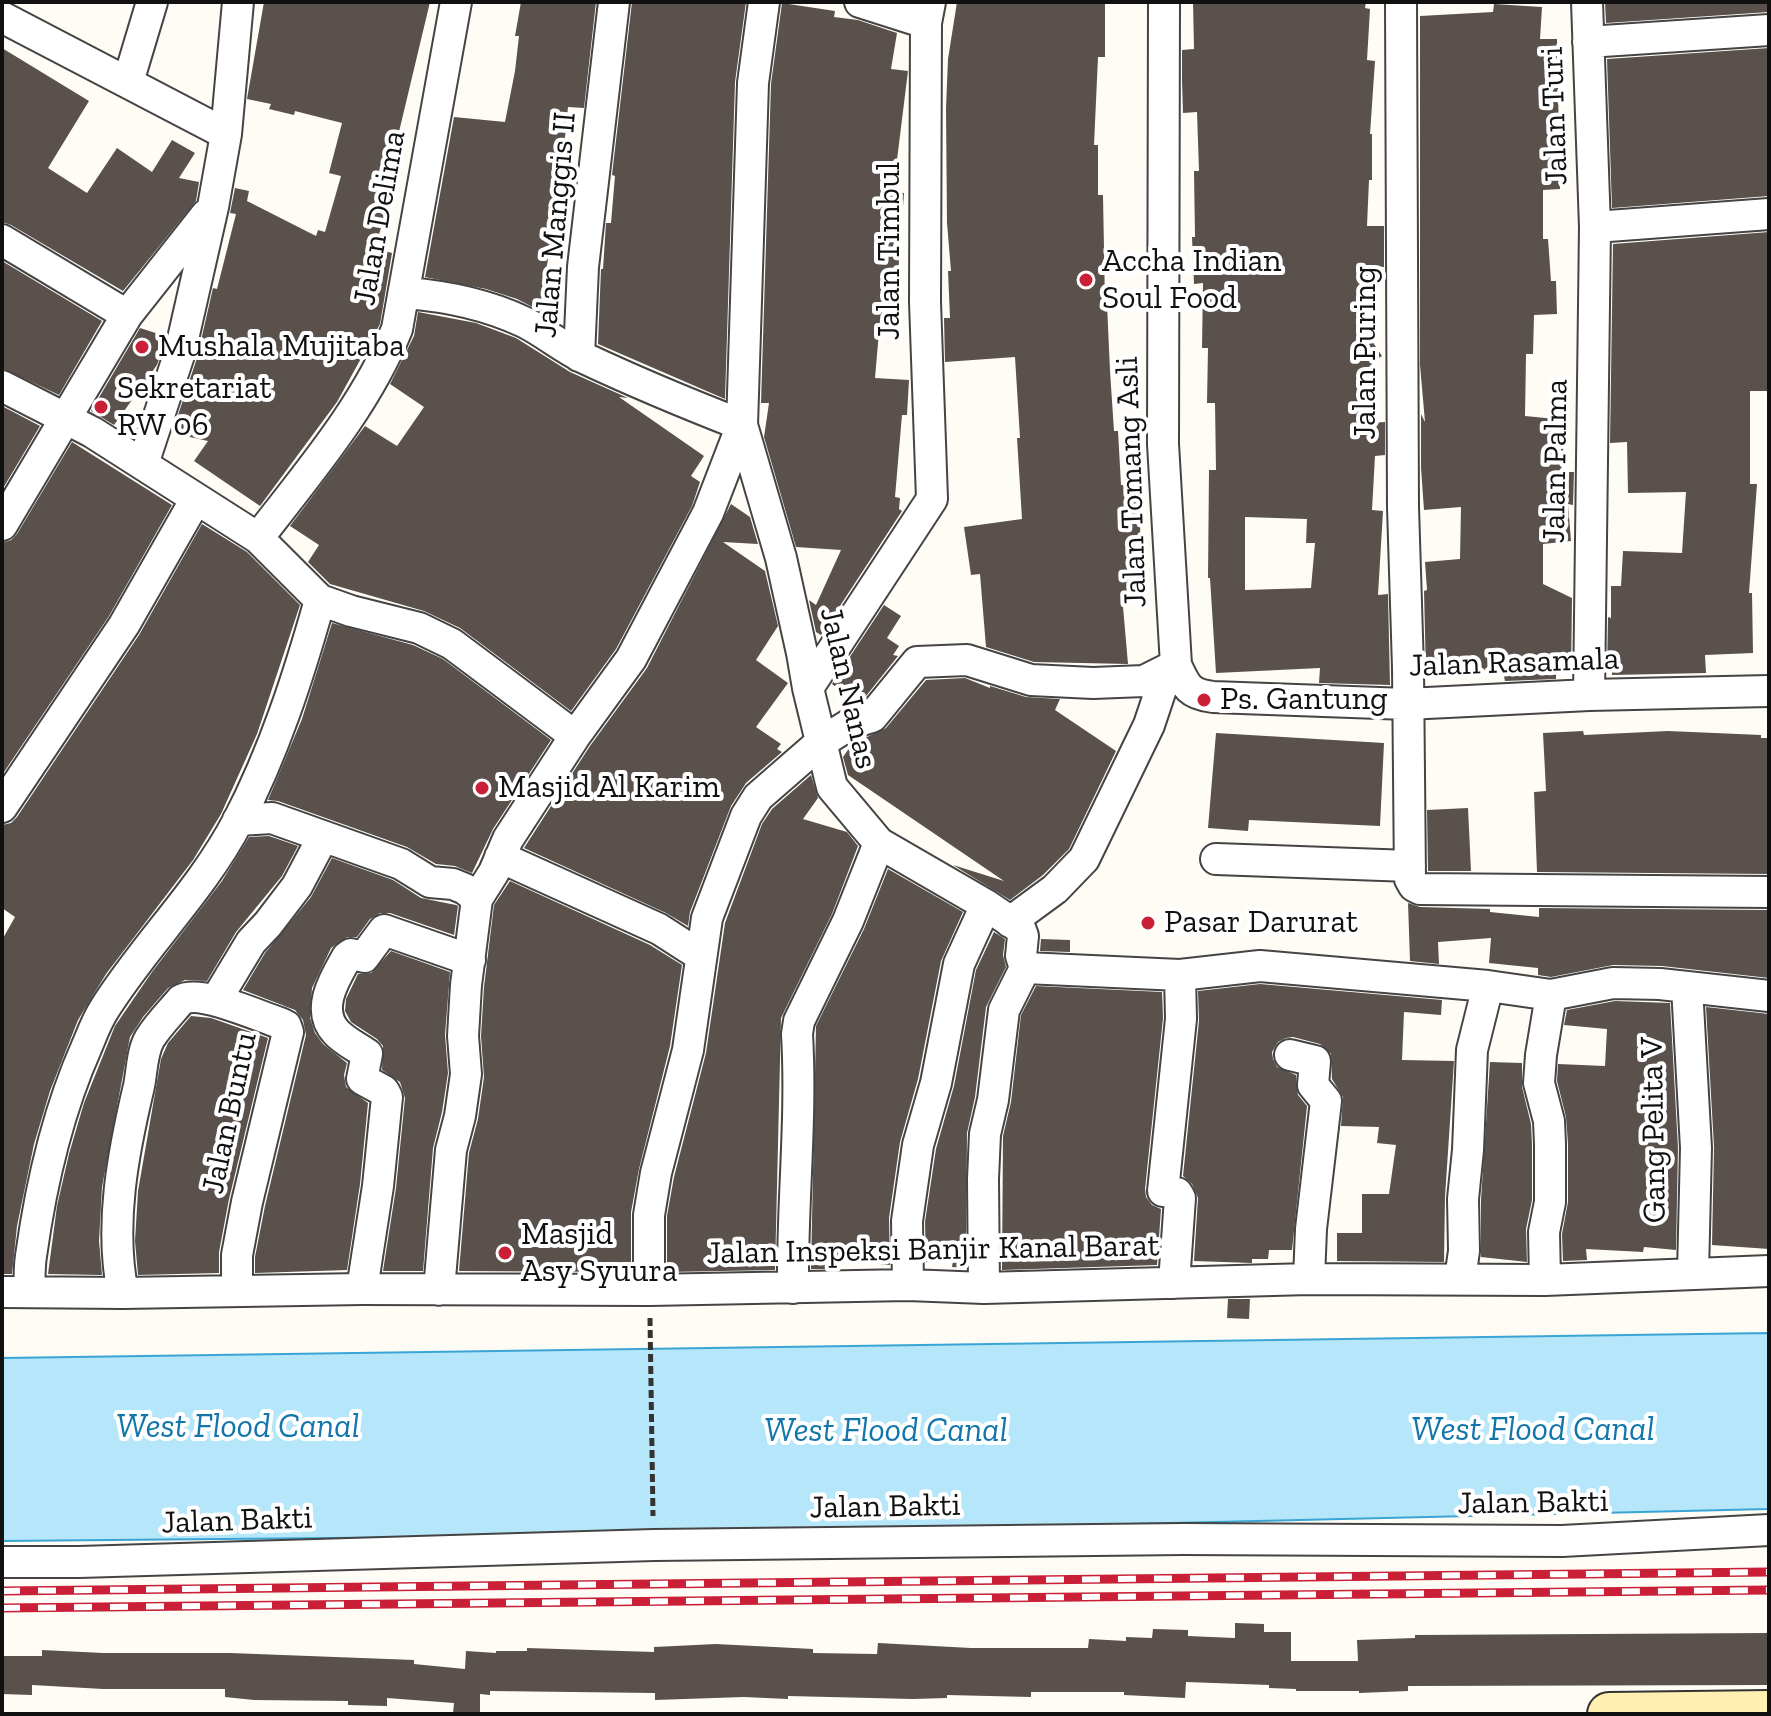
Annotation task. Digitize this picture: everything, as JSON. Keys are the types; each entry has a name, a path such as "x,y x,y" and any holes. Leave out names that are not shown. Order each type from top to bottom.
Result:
{"street":[{"path":"128,82 152,2"},
{"path":"143,464 180,352 213,207 226,134 238,2"},
{"name":"Jalan Delima","path":"258,538 333,440 374,379 397,329 456,2"},
{"name":"Jalan Manggis II","path":"614,2 583,267 579,356 671,398 742,425"},
{"name":"Jalan Nanas","path":"764,2 753,83 742,425 781,558 820,743 832,787 879,843 998,913"},
{"path":"860,2 928,12"},
{"name":"Jalan Tomang Asli","path":"1164,2 1163,444 1177,668"},
{"name":"Jalan Puring","path":"1401,2 1403,507 1410,866"},
{"name":"Jalan Turi","path":"1587,2 1595,227"},
{"name":"Jalan Timbul","path":"808,688 932,499 925,302 928,12"},
{"path":"2,17 226,134"},
{"path":"1588,42 1769,30"},
{"path":"2,525 127,315 213,207"},
{"path":"1595,227 1769,214"},
{"name":"Jalan Palma","path":"1589,695 1595,227"},
{"path":"2,240 127,315"},
{"path":"405,293 474,303 525,322 579,356"},
{"path":"2,386 66,418 258,538 320,600 419,628 452,644 575,736"},
{"path":"439,1290 451,1150 466,1074 463,1036 466,985 477,899 508,839 575,736 631,659 708,513 742,425"},
{"path":"2,807 124,625 196,499"},
{"path":"16,1292 30,1259 46,1172 63,1105 80,1062 103,1010 146,950 202,882 238,820 285,711 320,600"},
{"path":"650,1304 649,1215 656,1173 688,1050 707,918 746,816 758,797 820,743 852,723 872,717 917,662 967,660 1031,680 1093,683 1144,681 1177,668"},
{"path":"908,1285 907,1221 918,1145 936,1083 959,964 998,913 1055,889 1084,859 1149,725 1162,686 1177,668"},
{"name":"Jalan Rasamala","path":"1177,668 1189,690 1196,695 1213,697 1407,704 1589,695 1769,691"},
{"path":"238,820 272,818 401,864 430,882 453,884 477,899"},
{"path":"123,1293 117,1253 121,1187 130,1117 148,1042 185,998 216,1000 251,942 297,886 323,837"},
{"path":"793,1288 792,1237 799,1137 799,1021 848,921 879,843"},
{"path":"500,857 659,929 701,956"},
{"path":"1216,859 1410,866 1410,879 1420,889 1769,892"},
{"path":"984,1288 985,1134 993,1100 1004,1010 1025,968 1021,956 1022,932 998,913"},
{"path":"362,1289 378,1186 387,1097 384,1091 362,1079 367,1054 335,1032 328,1015 328,990 349,955 364,957 384,930 470,960"},
{"path":"1025,968 1180,975 1260,966 1488,986 1551,995 1613,983 1769,996"},
{"path":"1174,1283 1180,1198 1177,1193 1163,1190 1181,1019 1180,975"},
{"path":"1460,1279 1464,1251 1463,1199 1472,1050 1488,986"},
{"name":"Gang Pelita V","path":"1687,987 1696,1148 1692,1263"},
{"path":"1545,1280 1544,1232 1550,1202 1550,1133 1539,1083 1551,995"},
{"name":"Jalan Buntu","path":"216,1000 280,1023 286,1026 288,1032 247,1202 237,1255 237,1291"},
{"path":"1290,1055 1315,1061 1313,1085 1326,1101 1311,1229 1309,1279"},
{"path":"1692,1263 1769,1253"},
{"name":"Jalan Inspeksi Banjir Kanal Barat","path":"16,1292 439,1290 650,1304 793,1288 908,1285 984,1288 1309,1279 1545,1280 1692,1263 1769,1271"},
{"name":"Jalan Bakti","path":"2,1562 654,1545 1183,1539 1562,1541 1769,1530"},
{"path":"1609,1714 1769,1712"}],"path":[{"path":"650,1304 653,1524"}],"water":[{"name":"West Flood Canal","path":"1769,1333 1769,1509 661,1535 2,1541 2,1358"}],"building":[{"path":"264,2 430,2 398,136 394,135 378,194 390,198 375,248 392,253 380,324 337,402 260,506 194,461 208,441 172,433 197,358 213,288 217,289 236,214 230,213 235,188 249,191 247,201 316,236 318,230 325,232 341,176 329,173 342,123 295,111 294,115 269,109 271,104 247,99"},
{"path":"521,2 596,2 584,108 568,107 546,271 552,271 548,315 517,299 486,289 425,277 454,117 505,122 515,71 519,36 515,36"},
{"path":"632,2 746,2 735,82 725,399 598,344 601,269 606,223 611,223 615,176 612,175"},
{"path":"957,2 1105,2 1105,57 1098,57 1094,145 1098,145 1098,195 1103,195 1105,304 1114,431 1118,431 1121,485 1141,484 1139,595 1122,595 1128,664 1034,662 986,647 980,574 971,575 964,527 1022,519 1017,438 1020,438 1015,357 945,362 944,318 950,318 948,271 951,271 947,223 946,108 948,59"},
{"path":"1193,2 1366,2 1365,8 1370,9 1367,60 1375,61 1370,134 1372,180 1369,180 1367,226 1384,226 1384,267 1368,266 1366,332 1382,356 1372,362 1371,423 1385,422 1385,455 1375,456 1372,510 1383,511 1378,595 1388,594 1390,685 1319,683 1320,668 1216,673 1208,578 1209,470 1216,470 1215,403 1207,403 1208,348 1202,348 1203,283 1194,284 1194,171 1199,171 1197,112 1183,113 1182,50 1194,49","holes":["1245,517 1307,519 1306,543 1315,543 1311,588 1245,590"]},
{"path":"1605,2 1769,2 1769,12 1606,23"},
{"path":"782,3 835,11 834,17 858,20 897,33 891,69 908,71 893,192 904,193 898,320 880,320 875,378 909,380 907,415 902,415 895,497 900,498 899,509 902,511 821,635 816,632 809,600 816,605 841,550 796,547 764,437 769,403 761,403 771,84"},
{"path":"1494,4 1542,7 1540,39 1557,39 1560,189 1543,190 1543,239 1548,239 1551,281 1556,281 1557,314 1534,315 1533,354 1526,354 1525,416 1566,420 1561,472 1574,472 1573,505 1568,504 1571,541 1543,544 1543,584 1572,598 1571,673 1556,674 1556,679 1505,681 1502,668 1426,675 1425,562 1460,559 1461,507 1424,510 1421,414 1425,422 1420,365 1420,16 1493,12"},
{"path":"2,48 89,101 48,168 87,193 117,148 152,172 172,140 195,153 179,178 199,182 196,201 123,291 2,222"},
{"path":"1769,48 1769,196 1612,208 1607,59"},
{"path":"1769,232 1769,391 1750,391 1750,484 1757,484 1749,593 1752,593 1753,653 1705,655 1706,673 1612,675 1612,672 1607,672 1608,617 1611,618 1611,586 1621,586 1623,551 1682,553 1686,492 1628,493 1627,442 1610,443 1613,244"},
{"path":"2,261 102,321 59,395 2,368"},
{"path":"418,312 476,323 516,338 570,372 628,398 619,397 704,456 691,476 700,482 692,506 616,649 571,711 460,628 424,611 330,584 308,562 319,545 290,526 365,426 397,446 424,407 390,384 414,336"},
{"path":"140,328 165,336 163,347 157,365 114,425 91,411"},
{"path":"2,406 40,426 2,490"},
{"path":"72,442 172,505 109,616 2,775 2,543 17,534"},
{"path":"731,504 750,517 758,544 723,542 765,571 778,626 756,660 788,683 756,727 781,744 777,749 782,752 746,783 731,806 690,912 688,926 524,848 590,746 647,668"},
{"path":"202,524 247,552 300,605 257,734 221,814 193,860 106,974 78,1020 50,1091 34,1144 17,1226 12,1274 3,1274 2,940 15,917 2,908 2,825 11,823 17,817 139,635"},
{"path":"884,605 901,616 887,638 899,646 893,655 898,656 862,701 856,703 832,684"},
{"path":"332,623 413,645 443,659 551,740 493,829 472,873 455,866 436,864 407,847 268,800 302,719"},
{"path":"965,678 1026,697 1060,699 1055,710 1116,751 1069,849 1043,875 1010,900 953,865 1004,881 848,775 843,757 852,744 886,728 926,680"},
{"path":"1583,731 1584,735 1668,731 1761,735 1761,738 1769,738 1769,874 1537,872 1534,792 1546,791 1543,733"},
{"path":"1216,733 1384,743 1380,826 1249,820 1248,831 1208,828"},
{"path":"811,775 818,798 803,819 847,832 858,846 832,914 781,1018 775,1270 667,1272 667,1216 706,1053 725,923 762,824 772,809"},
{"path":"1468,808 1471,871 1428,871 1427,810"},
{"path":"269,836 298,846 282,876 236,932 207,981 185,980 168,988 130,1037 102,1187 99,1241 102,1275 48,1274 57,1206 69,1154 84,1103 115,1026 222,881 249,837"},
{"path":"332,858 393,880 421,898 458,906 454,935 390,913 380,913 370,919 357,937 347,937 331,948 312,988 310,1018 323,1044 347,1063 344,1075 346,1087 368,1103 347,1270 255,1273 265,1206 306,1035 303,1020 295,1010 243,990 265,953 311,897"},
{"path":"888,869 963,912 941,961 918,1079 900,1142 889,1218 890,1265 828,1259 829,1269 811,1269 816,1026 864,929"},
{"path":"510,881 650,945 682,965 670,1046 631,1212 631,1272 459,1271 469,1153 484,1077 481,1036 494,905"},
{"path":"1408,903 1420,907 1490,909 1490,912 1539,917 1539,908 1769,910 1769,978 1662,966 1613,965 1551,977 1538,975 1538,968 1489,963 1491,938 1438,942 1439,964 1410,961"},
{"path":"994,932 1005,939 1003,955 1006,967 986,1007 975,1097 967,1133 966,1268 952,1267 953,1261 926,1262 925,1222 936,1149 954,1086 976,970"},
{"path":"1041,939 1070,940 1070,952 1040,951"},
{"path":"391,951 450,972 445,1035 448,1073 433,1148 423,1271 383,1271 396,1188 405,1098 400,1082 382,1070 383,1046 351,1022 345,1011 346,999 358,974 371,973"},
{"path":"1260,984 1442,1000 1441,1015 1404,1012 1402,1060 1454,1061 1444,1262 1337,1261 1337,1233 1362,1233 1362,1194 1389,1194 1396,1145 1377,1143 1379,1127 1341,1126 1343,1097 1332,1079 1331,1054 1320,1044 1293,1037 1278,1042 1272,1052 1277,1067 1296,1075 1298,1095 1307,1106 1292,1250 1269,1250 1268,1259 1252,1259 1252,1263 1194,1261 1198,1198 1192,1184 1183,1176 1199,1021 1198,991"},
{"path":"1036,986 1162,992 1163,1018 1145,1189 1152,1205 1161,1209 1157,1265 1002,1270 1003,1136 1011,1102 1021,1015"},
{"path":"1615,1001 1670,1003 1678,1148 1676,1250 1644,1247 1643,1252 1586,1249 1587,1260 1563,1261 1562,1234 1568,1202 1568,1144 1566,1117 1557,1081 1558,1064 1605,1066 1607,1029 1564,1025 1567,1010"},
{"path":"1706,1007 1769,1014 1769,1249 1712,1245 1714,1147"},
{"path":"191,1016 211,1018 268,1038 229,1199 219,1252 219,1273 138,1275 135,1241 138,1191 161,1059 168,1043"},
{"path":"1490,1062 1522,1063 1522,1087 1531,1124 1532,1144 1527,1262 1481,1257 1481,1200"},
{"path":"1228,1299 1250,1299 1249,1319 1227,1318"},
{"path":"1235,1623 1264,1624 1264,1632 1291,1632 1291,1661 1358,1661 1357,1640 1415,1638 1415,1635 1769,1633 1769,1685 1408,1686 1408,1691 1359,1693 1186,1682 1185,1698 1124,1695 1124,1692 1031,1692 1031,1697 947,1695 947,1698 913,1699 788,1696 788,1699 655,1700 655,1693 490,1691 490,1695 480,1694 480,1714 453,1714 454,1703 387,1698 387,1706 348,1705 348,1701 254,1700 225,1697 225,1689 103,1689 32,1685 32,1695 2,1694 2,1656 42,1656 42,1650 414,1660 414,1664 465,1669 466,1651 496,1653 527,1651 527,1648 654,1652 654,1647 716,1644 813,1649 813,1653 877,1654 878,1643 971,1648 1088,1648 1089,1639 1126,1641 1126,1637 1152,1638 1153,1629 1188,1630 1188,1636 1235,1638"}],"railway":[{"path":"2,1591 1769,1572"},
{"path":"2,1608 1769,1590"}],"place":[{"name":"Accha Indian Soul Food","path":"1086,280"},
{"name":"Mushala Mujitaba","path":"142,347"},
{"name":"Sekretariat RW 06","path":"101,407"},
{"name":"Ps. Gantung","path":"1204,700"},
{"name":"Masjid Al Karim","path":"482,788"},
{"name":"Pasar Darurat","path":"1148,923"},
{"name":"Masjid Asy Syuura","path":"505,1253"}]}
